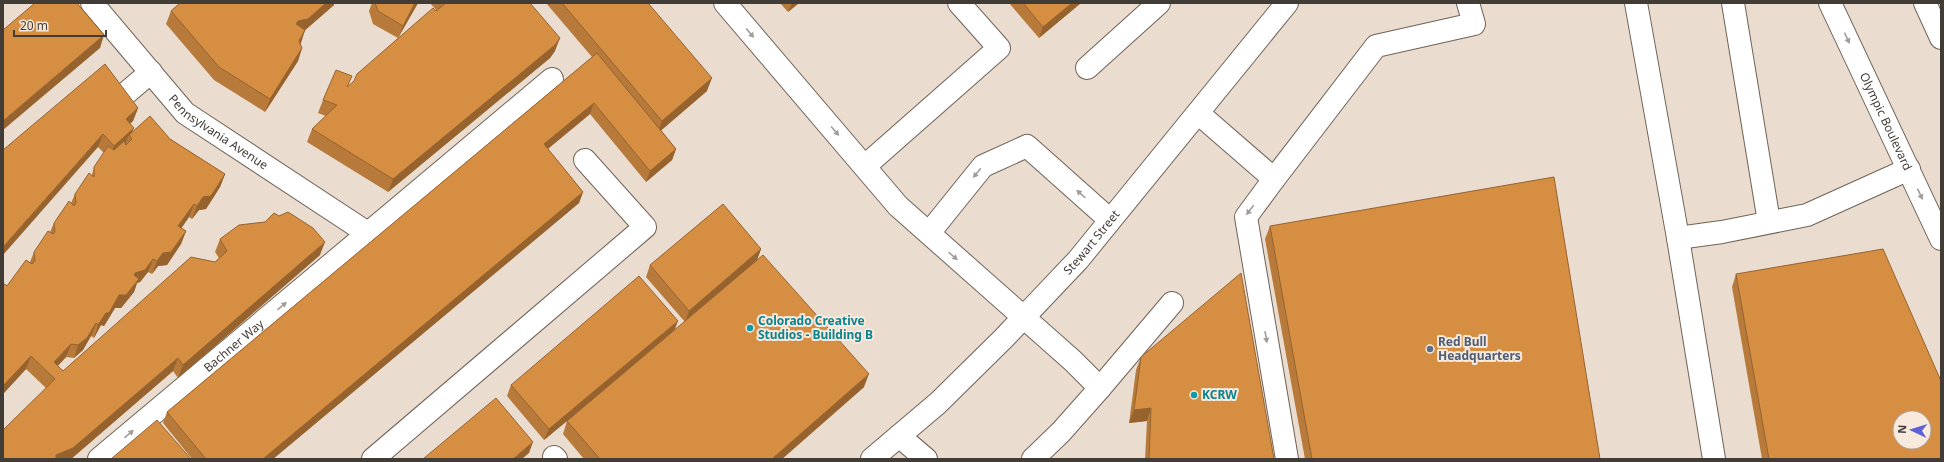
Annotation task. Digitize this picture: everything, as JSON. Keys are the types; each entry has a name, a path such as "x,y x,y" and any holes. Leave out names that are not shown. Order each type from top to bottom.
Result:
{"street":[{"name":"Pennsylvania Avenue","path":"92,3 185,113 369,234"},
{"path":"725,3 898,206 1072,361 1100,388"},
{"path":"865,166 999,48 959,3"},
{"path":"1087,68 1159,3"},
{"path":"1287,459 1246,217 1376,46 1474,24 1468,3"},
{"path":"1636,3 1678,238 1714,459"},
{"path":"1733,3 1769,222"},
{"name":"Olympic Boulevard","path":"1830,3 1941,239"},
{"path":"1925,3 1941,38"},
{"name":"Stewart Street","path":"872,459 938,403 1023,318 1078,260 1198,113 1277,6"},
{"path":"118,100 151,72"},
{"name":"Bachner Way","path":"99,459 552,79"},
{"path":"1198,113 1274,179"},
{"path":"929,233 983,166 1028,146 1110,220"},
{"path":"374,459 646,227 586,160"},
{"path":"1678,238 1722,232 1807,215 1909,169"},
{"path":"1033,459 1061,432 1172,303"},
{"path":"899,436 926,459"}],"building":[{"path":"35,3 77,3 104,35 3,121 3,30"},
{"path":"180,3 326,3 308,19 298,21 296,24 305,30 299,41 302,48 270,99 219,67 171,11"},
{"path":"375,3 415,3 403,26 378,11"},
{"path":"446,3 530,3 560,38 555,45 393,179 312,129 337,105 323,100 336,70 352,76 347,87 354,81 357,74 433,8 436,11"},
{"path":"562,3 648,3 712,78 662,121"},
{"path":"1023,3 1072,3 1043,27"},
{"path":"597,53 676,149 650,171 594,103 544,144 583,192 263,459 206,459 167,412"},
{"path":"105,64 138,108 126,119 134,128 114,146 103,134 3,247 3,150"},
{"path":"150,116 170,139 225,174 211,196 203,197 197,206 194,204 178,226 186,231 171,252 163,253 157,261 153,259 145,270 135,273 134,275 139,279 126,295 119,295 109,313 106,313 98,325 96,323 87,338 78,345 71,344 54,362 63,371 191,257 215,262 227,251 220,239 239,225 265,222 274,213 279,216 288,212 313,228 325,242 183,365 178,358 73,448 56,455 56,459 3,459 3,430 55,379 31,356 3,386 3,283 7,286 26,260 32,264 35,261 34,252 48,231 53,234 55,232 54,223 69,201 74,206 76,203 75,194 89,173 94,177 94,167 108,146 114,150 124,141 126,145 132,139 129,135"},
{"name":"Red Bull Headquarters","path":"1554,177 1600,459 1312,459 1270,226"},
{"path":"723,204 761,249 689,311 650,265"},
{"path":"1883,249 1941,381 1941,459 1769,459 1736,274"},
{"name":"Colorado Creative Studios - Building B","path":"763,255 869,374 772,459 600,459 567,421"},
{"name":"KCRW","path":"1241,273 1274,459 1149,459 1151,408 1134,410 1141,357"},
{"path":"639,276 678,321 549,429 511,385"},
{"path":"496,398 533,442 513,459 423,459"},
{"path":"157,420 191,459 111,459"}],"place":[{"name":"Colorado Creative Studios - Building B","path":"750,328"},
{"name":"Red Bull Headquarters","path":"1430,349"},
{"name":"KCRW","path":"1194,395"}]}
